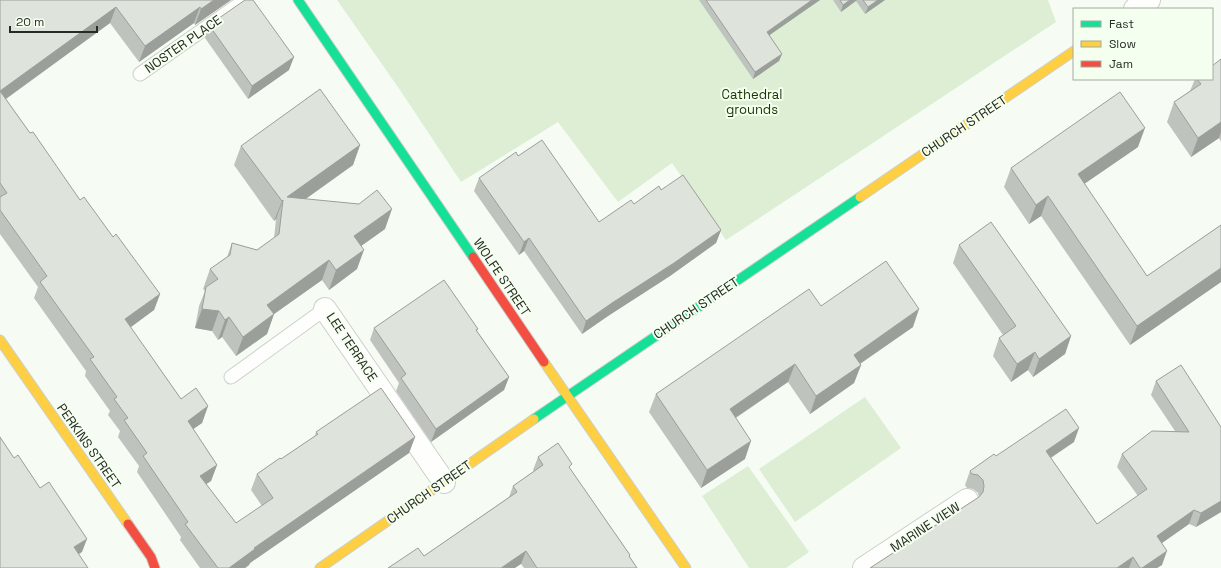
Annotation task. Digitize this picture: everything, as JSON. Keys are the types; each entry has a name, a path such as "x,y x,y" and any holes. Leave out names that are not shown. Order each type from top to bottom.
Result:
{"street":[{"name":"WOLFE STREET","path":"298,0 686,568"},
{"path":"1137,8 1149,0"},
{"name":"CHURCH STREET","path":"320,568 568,396 1073,52"},
{"name":"LEE TERRACE","path":"325,309 444,482"},
{"name":"PERKINS STREET","path":"0,340 151,557 155,568"},
{"name":"MARINE VIEW","path":"864,568 967,500"}],"lane":[{"name":"NOSTER PLACE","path":"140,74 245,0"},
{"name":"LEE TERRACE","path":"231,377 325,309"}],"green space":[{"name":"Cathedral grounds","path":"337,0 1048,0 1056,22 726,240 672,163 618,202 558,122 461,182 400,90"},
{"path":"865,397 901,448 795,522 759,469"},
{"path":"748,466 809,552 786,568 749,568 702,496"}],"building":[{"path":"0,0 214,0 201,9 200,7 145,46 116,7 0,91"},
{"path":"245,0 253,0 294,57 252,86 209,25"},
{"path":"706,0 812,0 767,32 782,54 755,72"},
{"path":"840,0 850,0 843,5"},
{"path":"863,0 878,0 868,7"},
{"path":"1221,59 1221,122 1198,138 1174,102 1201,84 1198,80 1213,80 1213,65"},
{"path":"320,89 360,145 287,197 359,204 377,190 392,209 354,236 364,250 336,270 329,260 267,305 274,314 243,337 229,317 225,320 219,311 202,309 206,287 218,279 210,269 230,255 232,243 257,250 279,234 283,200 282,201 241,146"},
{"path":"0,91 30,133 33,132 80,200 84,197 113,237 116,234 160,294 125,319 181,399 196,388 208,406 188,421 217,465 200,476 236,523 273,498 257,474 318,434 316,432 381,388 415,437 254,548 255,549 229,568 218,568 185,524 188,522 143,456 147,453 124,420 128,418 114,399 117,397 90,359 94,357 40,282 47,276 0,210 0,197 7,193 0,183"},
{"path":"1120,92 1145,128 1078,174 1147,276 1221,225 1221,268 1137,326 1048,196 1036,205 1011,168"},
{"path":"542,140 599,222 631,200 634,204 659,186 661,190 683,175 721,230 586,321 529,238 524,242 479,178 516,152 518,156"},
{"path":"991,222 1071,336 1039,359 1035,352 1017,364 999,338 1016,326 959,245"},
{"path":"886,261 919,309 854,355 861,365 816,396 795,364 730,409 751,441 707,470 656,394 809,289 821,306"},
{"path":"444,280 478,329 476,330 509,377 436,429 401,378 406,374 374,328"},
{"path":"1181,365 1221,427 1221,501 1201,513 1194,510 1157,536 1167,551 1142,568 1140,568 1133,557 1117,568 870,568 979,497 983,492 983,480 978,475 972,474 970,471 994,454 996,456 1066,409 1079,428 1046,451 1097,524 1147,489 1122,454 1152,431 1189,432 1156,381"},
{"path":"0,437 14,458 18,455 40,488 49,482 87,539 74,547 88,568 0,568"},
{"path":"558,443 572,464 569,467 630,555 629,556 637,568 537,568 526,551 501,568 388,568 418,548 424,556 517,492 513,486 543,465 538,457"}],"traffic: fast":[{"path":"298,0 473,257"},
{"path":"534,419 860,197"}],"traffic: slow":[{"path":"860,197 1073,52"},
{"path":"0,340 128,524"},
{"path":"544,362 686,568"},
{"path":"320,568 534,419"}],"traffic: jam":[{"path":"473,257 544,362"},
{"path":"128,524 151,557 155,568"}]}
